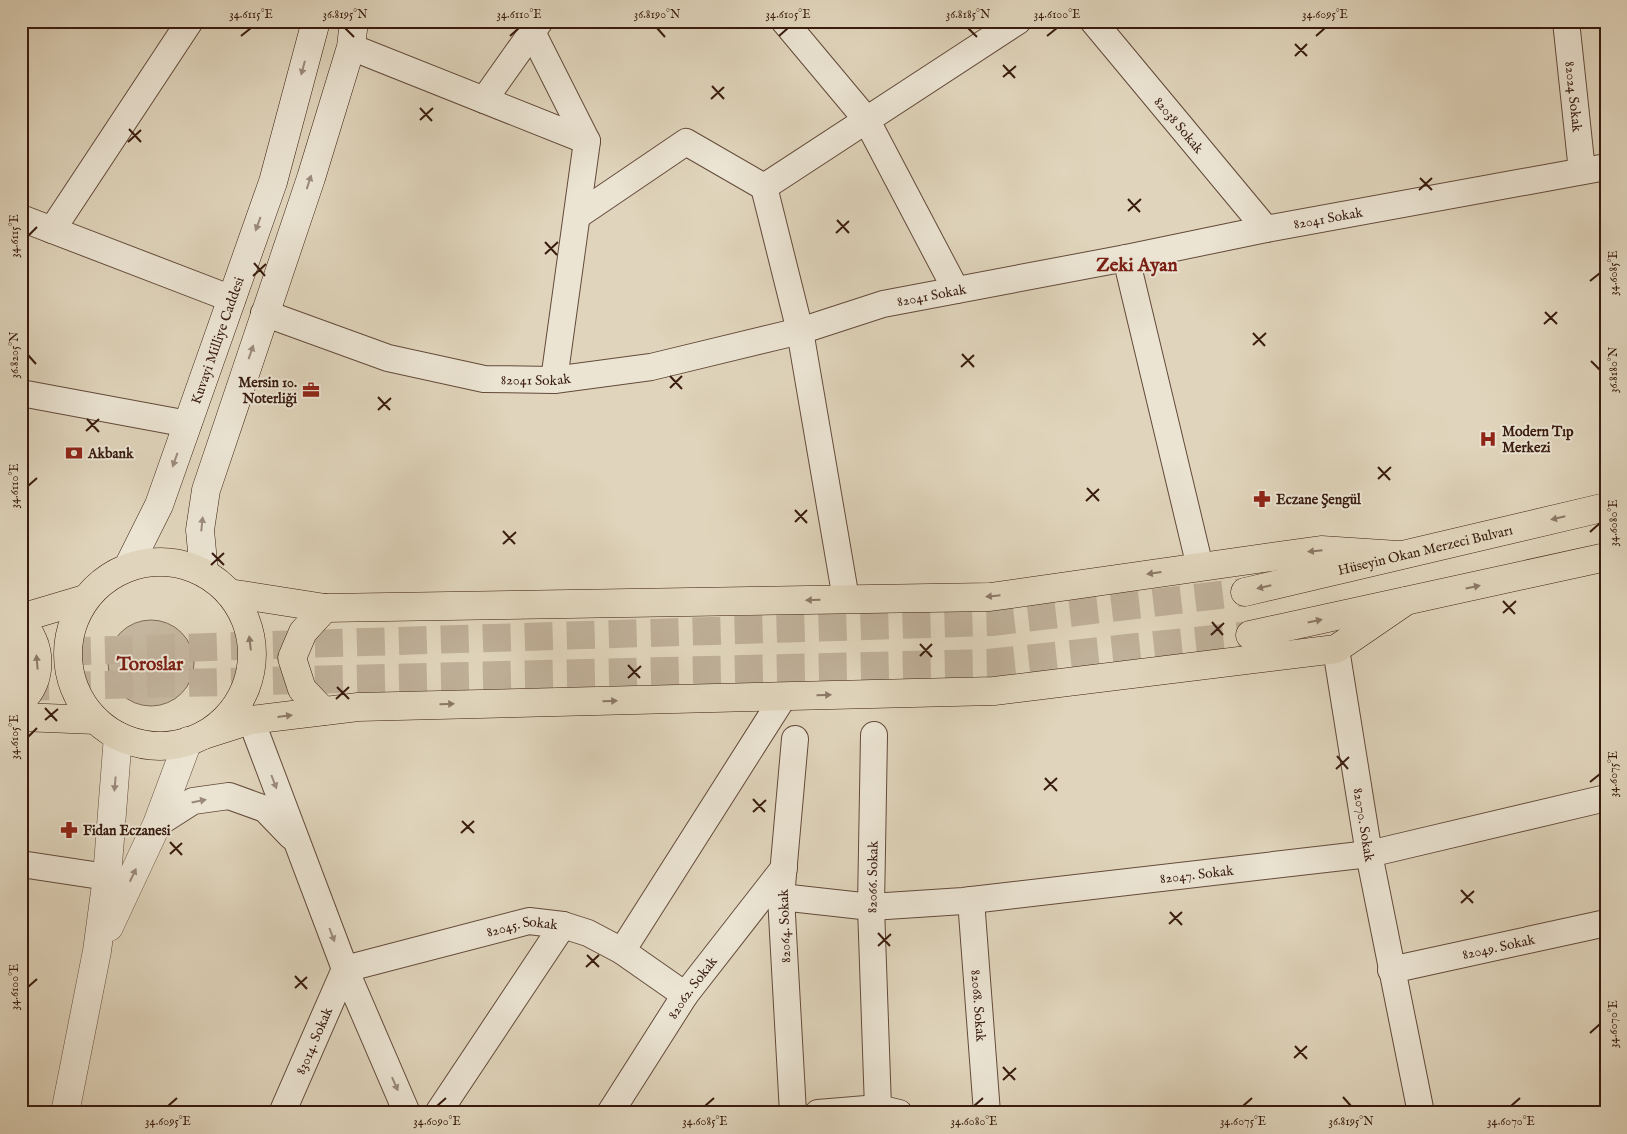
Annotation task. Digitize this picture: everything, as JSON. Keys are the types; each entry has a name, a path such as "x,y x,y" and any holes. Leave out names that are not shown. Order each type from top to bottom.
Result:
{"main road":[{"name":"Kuvayi Milliye Caddesi","path":"128,566 159,505 273,182 316,21"},
{"path":"204,573 200,530 206,490 310,178 352,34"},
{"name":"Hüseyin Okan Merzeci Bulvarı","path":"1245,592 1606,508"},
{"path":"229,593 325,608 990,597 1321,550 1398,555"},
{"path":"1250,635 1606,558"},
{"path":"97,951 196,738 226,718 242,696 250,671 252,643 244,616 229,593 218,582 204,573 180,564 154,561 128,566 104,580 85,599 73,623 68,649 70,675 80,700 96,720 118,736 164,748 196,738 251,720 358,706 994,691 1336,648 1406,602"},
{"path":"21,618 85,599"},
{"path":"323,711 302,689 292,658 303,632 325,608"},
{"path":"21,623 30,632 36,645 38,670 35,680 21,701"},
{"path":"21,716 96,720"},
{"path":"65,1113 97,951 107,877 118,736"}],"street":[{"path":"52,230 190,21"},
{"path":"784,21 866,119 956,290"},
{"path":"764,187 1018,21"},
{"name":"82038 Sokak","path":"1093,21 1266,229"},
{"name":"82024 Sokak","path":"1566,21 1594,169"},
{"path":"484,100 536,26"},
{"path":"536,26 587,141 554,380"},
{"path":"352,34 484,100 587,141"},
{"path":"576,216 686,142 764,187 800,331 846,599"},
{"name":"82041 Sokak","path":"264,313 388,358 484,379 554,380 651,367 800,331 883,304 1126,258 1266,229 1594,169"},
{"path":"21,218 232,299"},
{"path":"1126,258 1200,567"},
{"path":"21,393 188,424"},
{"name":"82070. Sokak","path":"1336,648 1369,854 1391,970 1422,1113"},
{"path":"622,951 784,696"},
{"path":"251,720 344,969 407,1113"},
{"name":"82066. Sokak","path":"874,735 871,907 888,1110"},
{"name":"82064. Sokak","path":"793,1113 781,896 795,739"},
{"path":"157,824 193,801 229,796 265,809 297,842"},
{"name":"82047. Sokak","path":"781,896 871,907 971,900 1369,854 1606,798"},
{"path":"21,864 107,877"},
{"name":"82062. Sokak","path":"610,1113 685,995 784,868"},
{"name":"82068. Sokak","path":"971,900 987,1113"},
{"name":"82045. Sokak","path":"344,969 529,921 563,925 588,933 622,951 685,995"},
{"name":"82049. Sokak","path":"1391,970 1606,923"},
{"path":"438,1113 563,925"},
{"name":"83014. Sokak","path":"282,1113 344,969"},
{"path":"818,1113 888,1110"}],"shaded area":[{"path":"151,620 167,624 181,633 190,647 194,663 190,679 181,693 167,702 151,706 135,702 121,693 112,679 108,663 112,647 121,633 135,624"}],"tunnel":[{"path":"21,653 992,622 1245,592"},
{"path":"21,687 988,663 1250,635"}],"place":[{"name":"Mersin 10. Noterliği","path":"311,390"},
{"name":"Modern Tıp Merkezi","path":"1488,439"},
{"name":"Akbank","path":"74,453"},
{"name":"Eczane Şengül","path":"1262,499"},
{"name":"Fidan Eczanesi","path":"69,830"}],"district":[{"name":"Zeki Ayan","path":"1137,264"},
{"name":"Toroslar","path":"150,663"}]}
